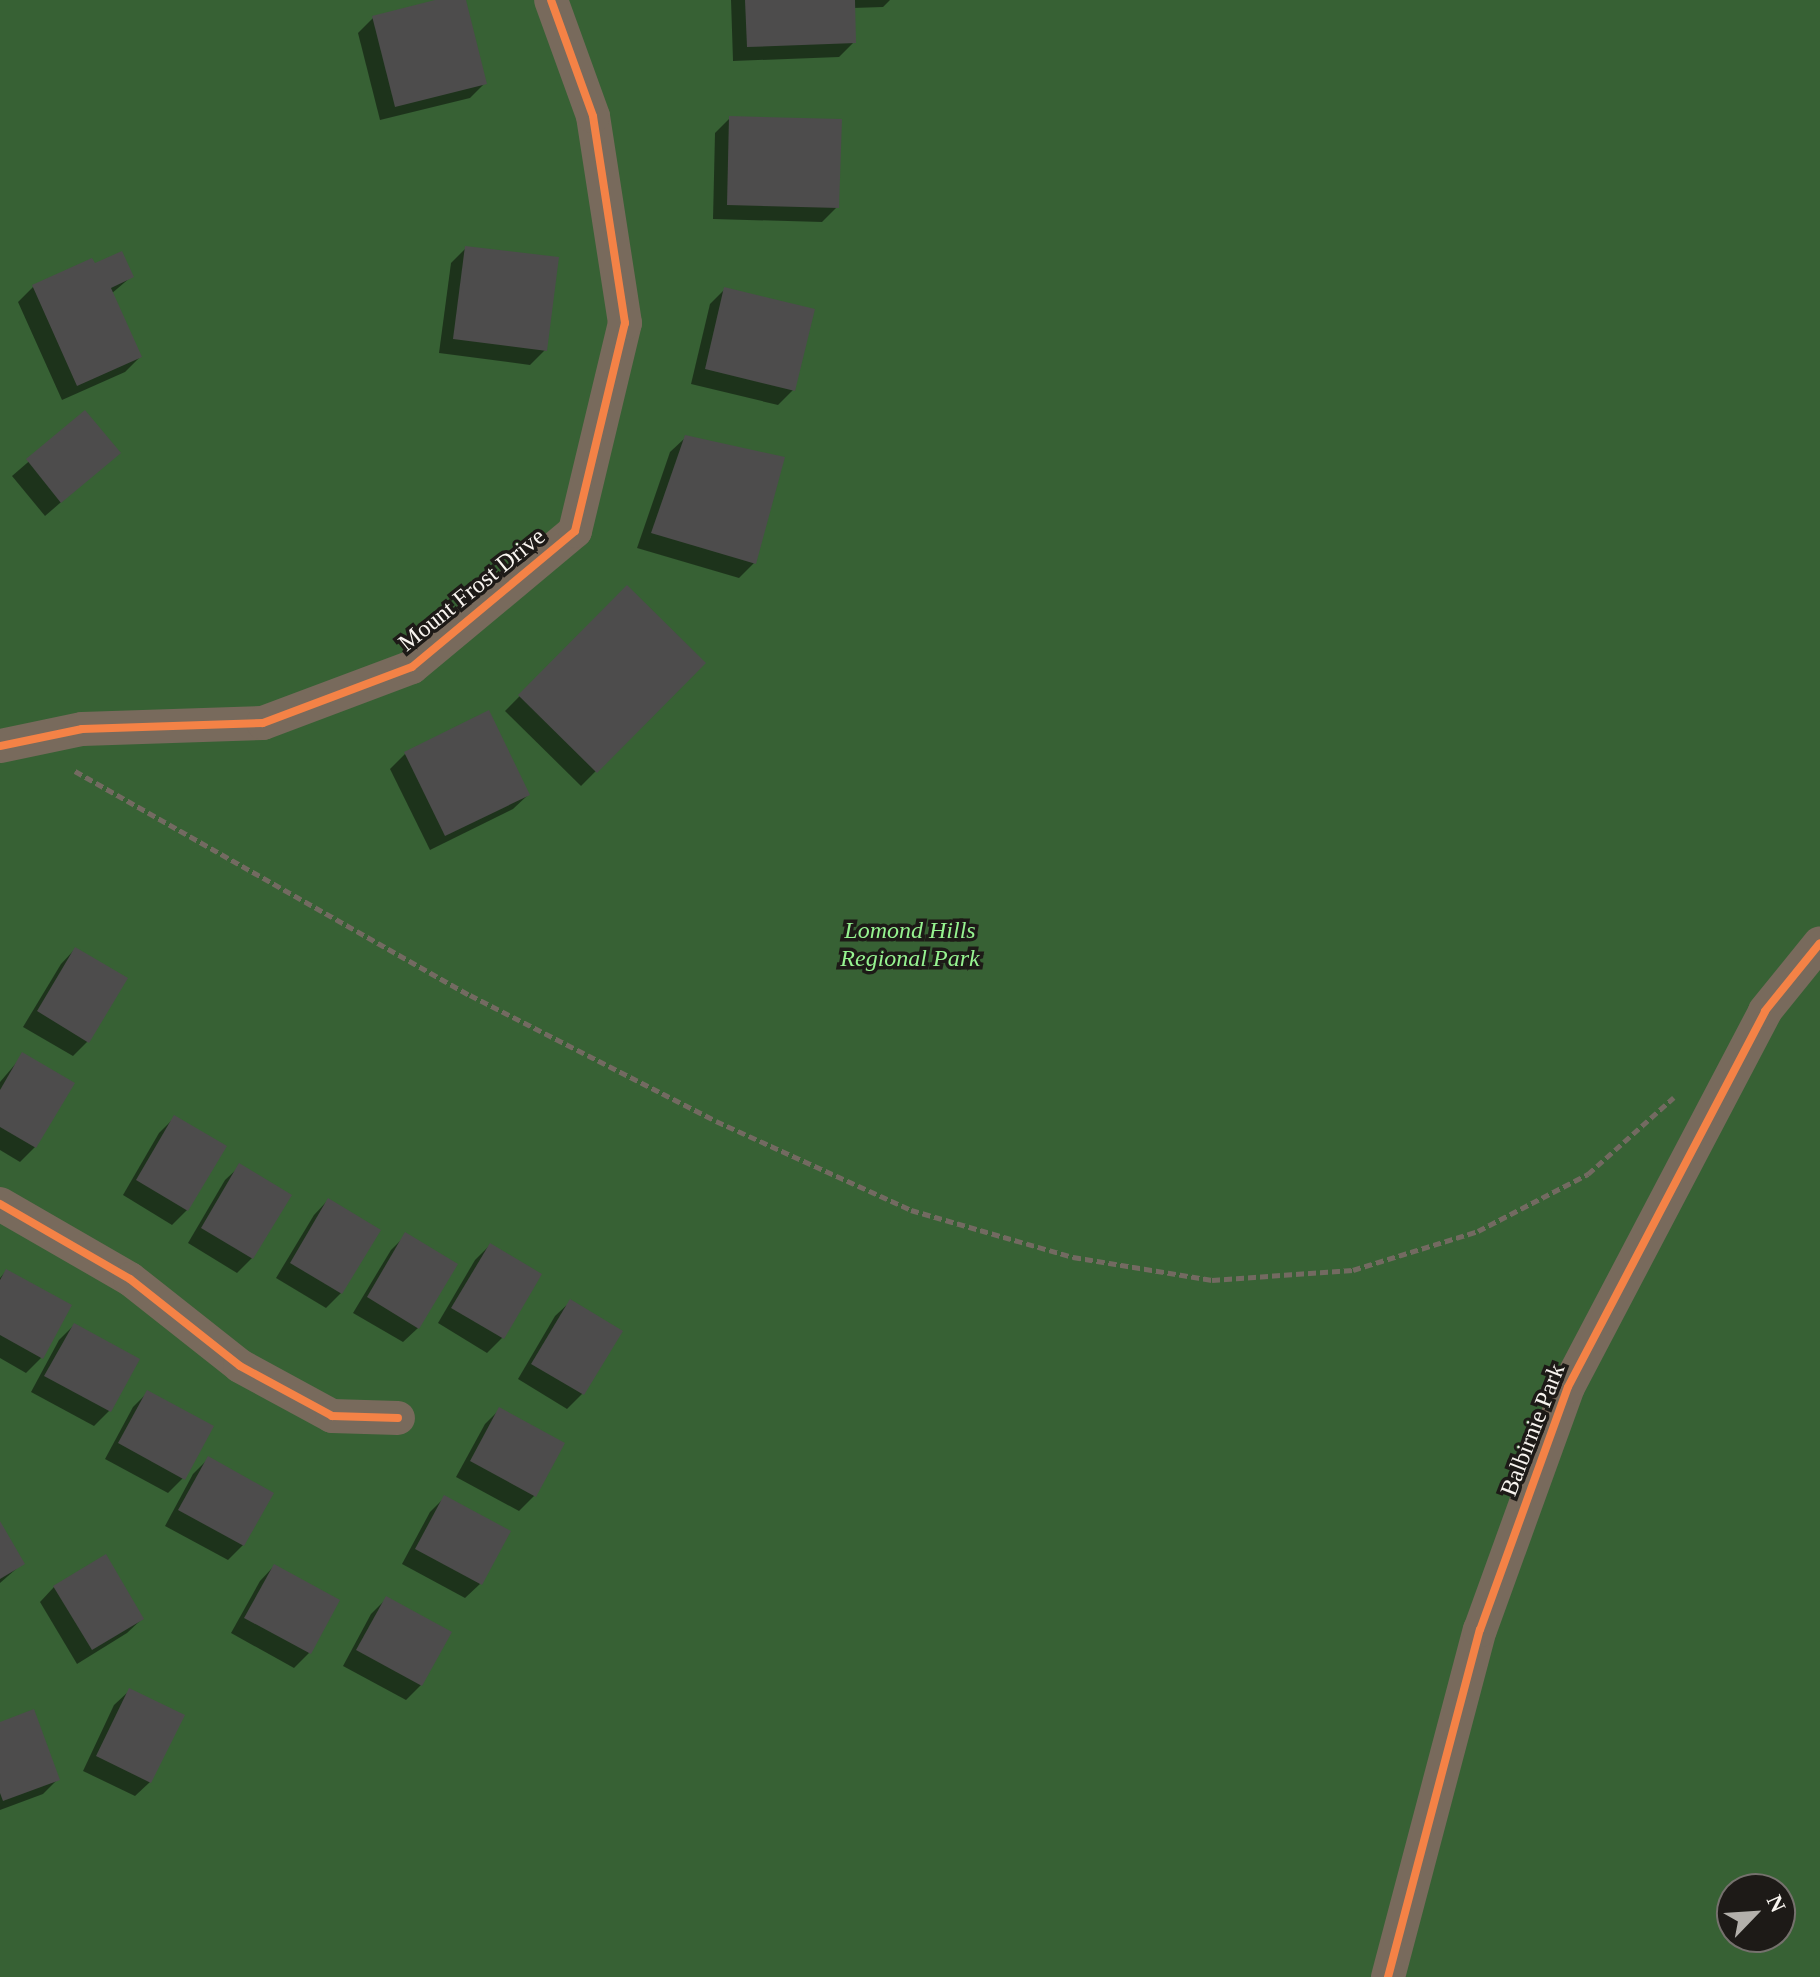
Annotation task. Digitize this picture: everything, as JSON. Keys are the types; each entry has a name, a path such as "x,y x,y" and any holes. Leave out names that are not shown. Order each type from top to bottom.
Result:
{"street":[{"name":"Mount Frost Drive","path":"12,743 82,729 263,723 412,667 575,531 625,323 593,116 551,0"},
{"name":"Balbirnie Park","path":"1388,1977 1480,1630 1568,1387 1765,1011 1820,943"},
{"path":"0,1204 130,1279 240,1366 266,1381 332,1416 398,1418"}],"path":[{"path":"12,743 470,995 716,1121 911,1210 1073,1257 1212,1280 1353,1270 1478,1231 1588,1174 1685,1087"}],"green space":[{"name":"Lomond Hills Regional Park","path":"0,0 1820,0 1820,1977 0,1977"}],"building":[{"path":"435,0 466,0 487,84 395,107 372,16"},
{"path":"745,0 855,0 856,43 747,47"},
{"path":"729,116 842,119 839,208 727,205"},
{"path":"465,246 559,257 547,351 453,339"},
{"path":"122,251 134,277 111,288 142,357 77,386 32,285 92,258 95,263"},
{"path":"724,287 815,309 795,391 705,369"},
{"path":"85,410 121,453 61,503 26,459"},
{"path":"685,435 785,457 756,564 651,533"},
{"path":"627,585 706,663 597,773 518,695"},
{"path":"489,710 530,795 445,836 404,752"},
{"path":"75,947 128,978 89,1043 37,1011"},
{"path":"22,1052 75,1083 36,1148 0,1127 0,1090"},
{"path":"174,1115 227,1146 188,1211 136,1180"},
{"path":"239,1163 292,1195 253,1259 201,1228"},
{"path":"328,1198 381,1230 342,1294 290,1263"},
{"path":"405,1232 458,1264 419,1329 367,1297"},
{"path":"490,1243 542,1274 504,1339 451,1308"},
{"path":"6,1269 72,1305 43,1359 0,1335 0,1280"},
{"path":"570,1299 623,1331 584,1395 531,1364"},
{"path":"74,1323 140,1359 111,1412 44,1376"},
{"path":"147,1390 214,1426 185,1480 118,1443"},
{"path":"499,1407 565,1443 536,1497 470,1461"},
{"path":"208,1456 274,1493 244,1546 178,1510"},
{"path":"444,1495 511,1531 482,1585 415,1549"},
{"path":"0,1521 25,1564 0,1579"},
{"path":"106,1554 144,1619 92,1650 53,1586"},
{"path":"274,1564 340,1600 311,1654 244,1618"},
{"path":"386,1596 452,1632 422,1686 356,1650"},
{"path":"129,1688 185,1715 151,1783 96,1756"},
{"path":"34,1709 60,1780 3,1801 0,1793 0,1722"}],"cycle path":[{"path":"0,746 82,729 263,723 412,667 575,531 625,323 593,116 551,0"},
{"path":"1388,1977 1480,1630 1568,1387 1765,1011 1820,943"},
{"path":"0,1204 130,1279 240,1366 332,1416 398,1418"}]}
